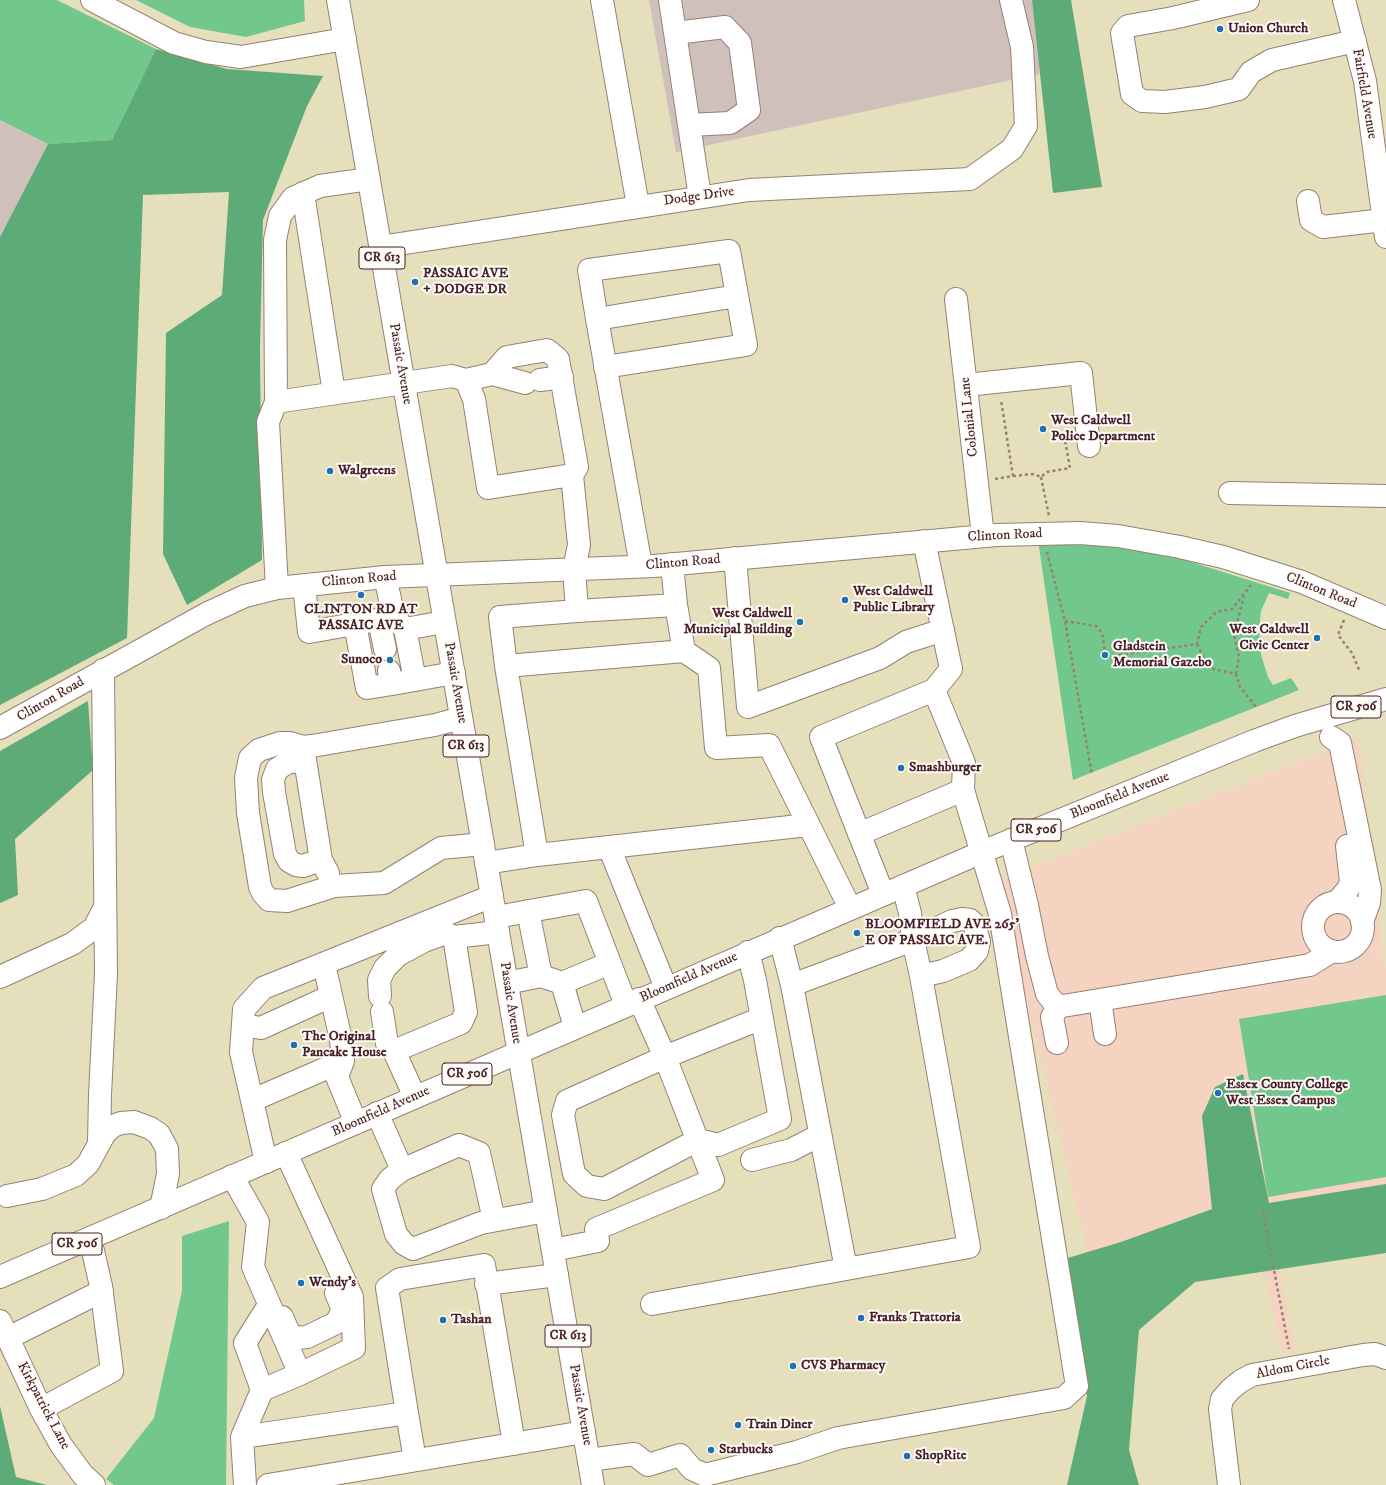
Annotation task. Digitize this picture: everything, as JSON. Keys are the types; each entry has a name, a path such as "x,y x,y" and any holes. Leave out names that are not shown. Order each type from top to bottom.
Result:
{"street":[{"path":"92,0 174,43 206,52 241,57 345,39"},
{"name":"Passaic Avenue","path":"338,0 593,1485"},
{"path":"602,0 638,206"},
{"path":"670,0 700,197"},
{"name":"Dodge Drive","path":"380,247 749,190 970,179 1012,149 1026,126 1022,47 1011,0"},
{"path":"1248,0 1173,18 1128,26 1122,33 1132,94 1142,101 1165,102 1205,97 1232,91 1239,89 1251,72 1272,60 1355,41"},
{"name":"Fairfield Avenue","path":"1344,0 1365,81 1385,229"},
{"path":"675,33 724,27 740,43 749,110 730,123 689,125"},
{"path":"277,588 268,422 276,402 276,240 280,216 293,198 303,193 320,186 369,179"},
{"path":"303,193 334,393"},
{"path":"1308,201 1311,220 1323,226 1385,229"},
{"path":"605,367 746,345 729,252 589,270 605,367 641,566"},
{"path":"597,319 737,296"},
{"name":"Colonial Lane","path":"956,299 983,536"},
{"path":"492,374 507,357 547,350 558,359 577,467 572,475 580,545 574,569 577,611"},
{"path":"276,402 452,376 466,380 492,374 532,382 562,376"},
{"path":"966,386 1081,374 1089,442"},
{"path":"466,380 474,399 488,488 572,475"},
{"path":"1230,493 1386,496"},
{"name":"Clinton Road","path":"0,728 206,614 244,596 277,588 385,577 437,576 641,566 983,536 1049,539 1080,533 1118,536 1180,547 1263,568 1302,582 1386,618"},
{"path":"882,894 821,737 934,690 951,669 924,541"},
{"path":"735,558 748,707 880,658 906,642 943,630"},
{"path":"672,564 676,605 684,651"},
{"path":"385,577 393,622 415,680"},
{"path":"304,585 309,632 355,624 444,622"},
{"path":"537,855 506,666 500,617 676,605"},
{"path":"385,649 393,622"},
{"path":"355,624 367,688 390,678 415,680 454,673"},
{"path":"506,666 684,651 709,668 716,748 769,746 850,908"},
{"path":"99,1142 106,974 104,909 103,670"},
{"path":"589,1460 634,1454 648,1465 680,1455 692,1469 705,1475 797,1452 838,1438 1064,1398 1077,1386 1000,914 963,790 964,763 934,690"},
{"name":"Bloomfield Avenue","path":"0,1277 780,938 982,852 1254,741 1329,727 1386,699"},
{"path":"321,860 303,866 296,865 288,861 285,854 274,792 274,780 277,768 304,754 462,718"},
{"path":"1329,727 1328,747 1351,873 1348,889 1337,902"},
{"path":"1056,1008 1310,965 1332,951 1344,950 1355,944 1362,930 1362,922 1369,902 1370,890 1340,743 1329,727"},
{"path":"334,886 321,860 304,754 290,743 280,743 259,750 250,758 247,768 246,792 260,887 269,900 287,901 334,886 384,883 441,848 485,854 537,855 808,825"},
{"path":"859,834 963,790"},
{"path":"1011,840 1047,994 1061,1015 1061,1042"},
{"path":"609,848 666,988"},
{"path":"652,1304 969,1247 921,976 913,940 910,913 903,886"},
{"path":"266,1162 241,1052 244,1009 263,988 324,964 495,915 586,902 610,963 665,1057 713,1180 596,1229 598,1242 553,1250"},
{"path":"1332,951 1325,948 1318,942 1313,927 1314,919 1324,906 1337,902 1347,904 1354,908 1362,922"},
{"path":"0,976 72,944 94,928 104,909"},
{"path":"528,911 541,976"},
{"path":"454,937 495,915"},
{"path":"792,985 913,940 952,921 962,919 970,920 974,924 978,934 977,951 969,960 943,971 921,976"},
{"path":"415,1097 394,1051 387,1044 379,980 385,968 398,955 424,941 446,933 454,937"},
{"path":"394,1051 461,1023 466,1012 454,937"},
{"path":"780,938 792,985 846,1270"},
{"path":"748,952 762,1018 780,1118 718,1145 698,1140 604,1189 587,1186 574,1174 564,1115 567,1101 665,1057 762,1018"},
{"path":"507,983 541,976 562,983 610,963"},
{"path":"324,964 341,1040 343,1061 337,1077 356,1123"},
{"path":"562,983 575,1027"},
{"path":"243,1025 261,1028 331,996"},
{"path":"1100,1000 1105,1034"},
{"path":"252,1100 343,1061"},
{"path":"377,1113 402,1170"},
{"path":"2,1192 42,1189 76,1175 88,1164 99,1142 105,1133 113,1126 126,1122 140,1123 159,1134 164,1142 168,1157 168,1174 161,1208"},
{"path":"752,1160 791,1150 820,1135"},
{"path":"488,1221 479,1153 459,1145 402,1170 390,1179 383,1189 396,1234 404,1244 413,1249 488,1221 546,1211"},
{"path":"262,1390 300,1374 354,1348 352,1298 286,1153"},
{"path":"232,1176 258,1222 253,1267 300,1374"},
{"path":"254,1253 289,1333 297,1338 307,1337 336,1323 343,1310 312,1238 301,1188"},
{"path":"41,1410 112,1371 102,1291 90,1238"},
{"path":"415,1460 387,1288 400,1278 484,1265 514,1444"},
{"path":"486,1284 557,1275"},
{"path":"4,1330 102,1291"},
{"path":"245,1485 242,1437 262,1390 244,1342 269,1305"},
{"name":"Kirkpatrick Lane","path":"4,1330 41,1410 61,1445 83,1475 94,1485"},
{"name":"Aldom Circle","path":"1229,1485 1220,1409 1222,1399 1236,1385 1252,1375 1363,1355 1375,1354 1386,1358"},
{"path":"242,1437 407,1413"},
{"path":"268,1485 584,1432"}],"path":[{"path":"998,382 1013,476"},
{"path":"977,481 1033,474 1041,476 1047,472 1070,468 1065,440 1089,442"},
{"path":"1041,476 1049,539 1092,775"},
{"path":"1236,674 1209,668 1197,644 1201,627 1216,612 1232,609 1263,568"},
{"path":"1245,593 1234,636 1239,657 1236,674 1240,687 1258,708"},
{"path":"1345,618 1338,635 1352,653 1360,672"},
{"path":"1065,622 1096,626 1102,633 1106,657 1197,644"},
{"path":"1262,1212 1292,1368"}],"shaded area":[{"path":"649,0 1032,0 1040,65 1039,74 676,152"},
{"path":"0,120 48,144 0,237"},
{"name":"Essex County College West Essex Campus","path":"1359,738 1384,968 1386,969 1386,1217 1273,1233 1295,1349 1282,1351 1256,1239 1092,1272 998,881"}],"green space":[{"path":"0,0 57,0 156,49 112,140 48,144 0,120"},
{"path":"136,0 304,0 305,21 246,37 190,27"},
{"path":"1032,0 1071,0 1102,187 1053,193"},
{"path":"156,49 227,69 323,76 307,106 263,220 260,347 262,560 187,605 163,554 166,333 222,295 229,192 143,195 127,638 0,705 0,237 48,144 112,140"},
{"path":"1038,540 1045,545 1134,544 1290,593 1288,599 1269,593 1261,611 1259,630 1261,655 1268,677 1273,685 1291,678 1299,690 1073,780"},
{"path":"88,701 93,770 15,839 18,895 0,903 0,751"},
{"path":"1386,995 1386,1177 1268,1197 1239,1019"},
{"path":"1243,1074 1269,1203 1386,1184 1386,1253 1195,1282 1139,1330 1129,1450 1139,1485 1067,1485 1087,1396 1061,1260 1121,1242 1212,1209 1202,1116 1215,1087"},
{"path":"229,1221 226,1485 114,1485 106,1479 154,1418 182,1291 182,1236"},
{"path":"0,1406 16,1477 47,1485 0,1485"}],"place":[{"name":"Union Church","path":"1220,29"},
{"name":"PASSAIC AVE + DODGE DR","path":"415,282"},
{"name":"West Caldwell Police Department","path":"1043,429"},
{"name":"Walgreens","path":"330,471"},
{"name":"CLINTON RD AT PASSAIC AVE","path":"361,595"},
{"name":"West Caldwell Public Library","path":"845,600"},
{"name":"West Caldwell Municipal Building","path":"800,622"},
{"name":"West Caldwell Civic Center","path":"1317,638"},
{"name":"Gladstein Memorial Gazebo","path":"1105,655"},
{"name":"Sunoco","path":"390,660"},
{"name":"Smashburger","path":"901,768"},
{"name":"BLOOMFIELD AVE 265' E OF PASSAIC AVE.","path":"857,933"},
{"name":"The Original Pancake House","path":"294,1045"},
{"name":"Essex County College West Essex Campus","path":"1218,1093"},
{"name":"Wendy's","path":"301,1283"},
{"name":"Franks Trattoria","path":"861,1318"},
{"name":"Tashan","path":"443,1320"},
{"name":"CVS Pharmacy","path":"793,1366"},
{"name":"Train Diner","path":"738,1425"},
{"name":"Starbucks","path":"711,1450"},
{"name":"ShopRite","path":"907,1456"}]}
